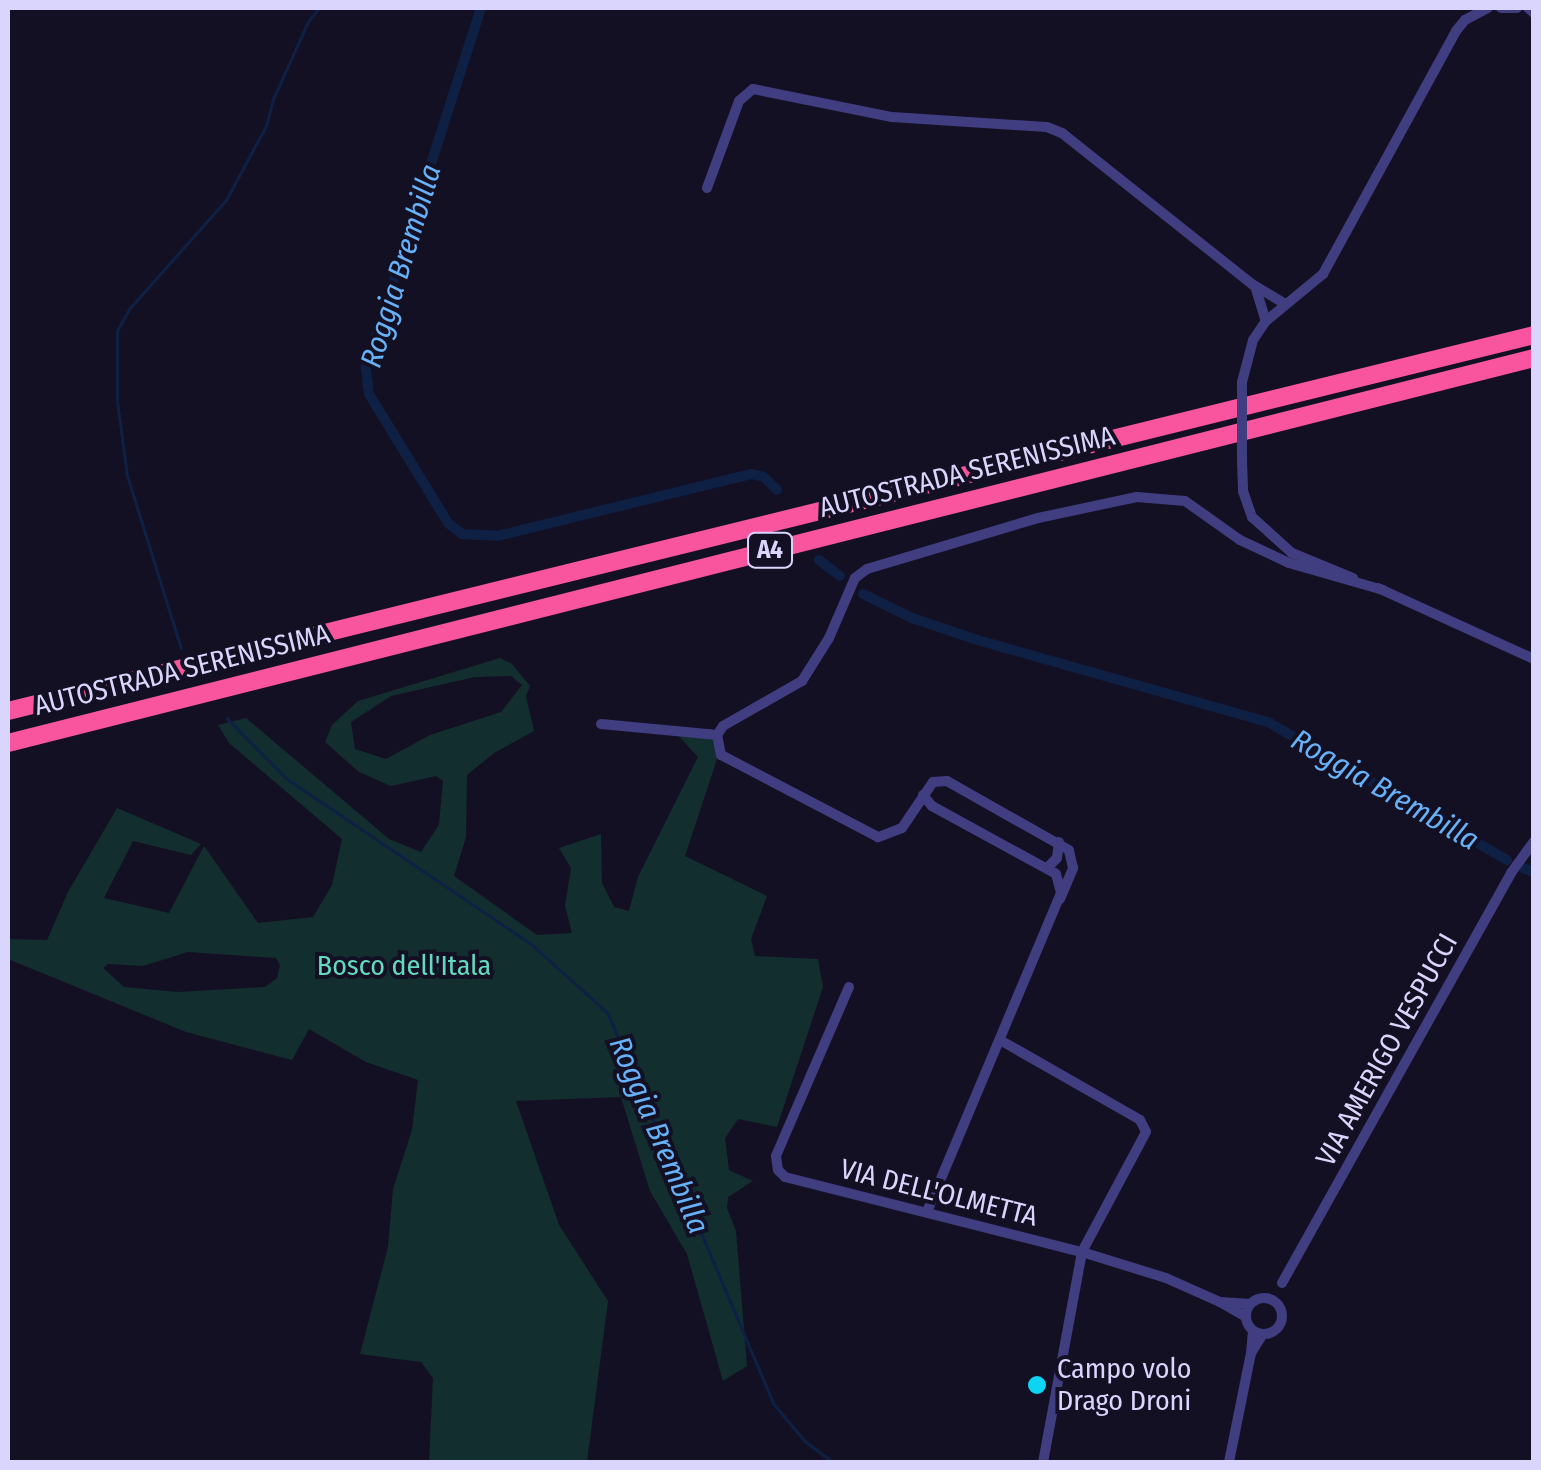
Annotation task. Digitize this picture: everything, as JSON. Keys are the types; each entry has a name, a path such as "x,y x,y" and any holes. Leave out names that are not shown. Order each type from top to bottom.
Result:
{"highway":[{"name":"AUTOSTRADA SERENISSIMA","path":"8,711 1534,335"},
{"name":"AUTOSTRADA SERENISSIMA","path":"8,743 1534,358"}],"street":[{"path":"1488,8 1465,20 1456,32 1323,274 1266,321 1248,351 1242,382 1244,491 1252,518 1292,552 1534,659"},
{"path":"1501,8 1516,8"},
{"path":"1528,8 1534,14"},
{"path":"706,188 738,101 753,89 892,117 1048,127 1072,140 1252,284 1285,304"},
{"path":"1252,284 1262,299 1266,321"},
{"path":"927,1212 1073,868 1069,850 947,781 933,782 902,828 878,837 721,755 715,742 723,726 802,681 818,660 855,578 884,560 1137,497 1185,500 1226,530 1289,563 1382,590"},
{"path":"602,724 718,735"},
{"path":"924,795 932,806 1047,868 1061,882 1060,899"},
{"name":"VIA AMERIGO VESPUCCI","path":"1229,1462 1258,1333 1280,1325 1282,1314 1273,1301 1511,873 1534,841"},
{"path":"1047,868 1057,858 1058,842"},
{"name":"VIA DELL'OLMETTA","path":"849,987 776,1156 778,1170 785,1177 1082,1252 1166,1278 1220,1302"},
{"path":"1000,1040 1145,1126 1145,1140 1082,1252 1043,1462"},
{"path":"1220,1302 1273,1301"},
{"path":"1220,1302 1246,1317 1258,1333"},
{"path":"1246,1317 1250,1304"}],"green space":[{"name":"Bosco dell'Itala","path":"500,658 512,664 530,686 526,696 534,731 494,753 467,775 466,837 454,876 537,935 572,933 565,906 571,868 559,848 601,834 602,883 614,907 629,911 638,877 698,757 673,730 715,730 719,753 685,856 767,896 751,939 755,956 818,959 823,987 777,1127 738,1119 725,1138 729,1170 753,1181 728,1197 727,1208 736,1231 747,1366 723,1381 687,1254 650,1191 621,1097 516,1101 559,1225 608,1301 587,1462 429,1462 433,1378 421,1362 360,1354 388,1247 393,1189 412,1130 418,1080 366,1062 309,1029 292,1060 186,1032 8,959 8,939 47,940 68,892 117,808 201,844 191,855 133,841 104,898 169,913 204,846 258,923 313,917 332,885 342,839 229,743 218,725 246,718 389,839 421,852 439,825 443,781 436,776 391,786 359,772 325,742 332,725 358,701","holes":["511,676 522,685 501,712 430,735 386,759 355,749 351,722 391,696 475,677","188,952 276,958 280,965 277,978 265,987 178,992 124,987 103,968 108,964 143,966"]}],"waterway":[{"name":"Roggia Brembilla","path":"181,649 127,476 117,401 117,331 129,309 226,200 266,126 274,97 308,22 319,8"},
{"name":"Roggia Brembilla","path":"481,8 366,367 369,394 448,523 462,534 497,536 751,474 764,477 777,490"},
{"name":"Roggia Brembilla","path":"819,560 840,576"},
{"name":"Roggia Brembilla","path":"863,594 912,618 974,639 1268,722 1507,860"},
{"name":"Roggia Brembilla","path":"227,718 286,778 530,943 608,1013 774,1404 805,1441 833,1462"},
{"name":"Roggia Brembilla","path":"1523,868 1534,872"}],"place":[{"name":"Campo volo Drago Droni","path":"1037,1385"}]}
